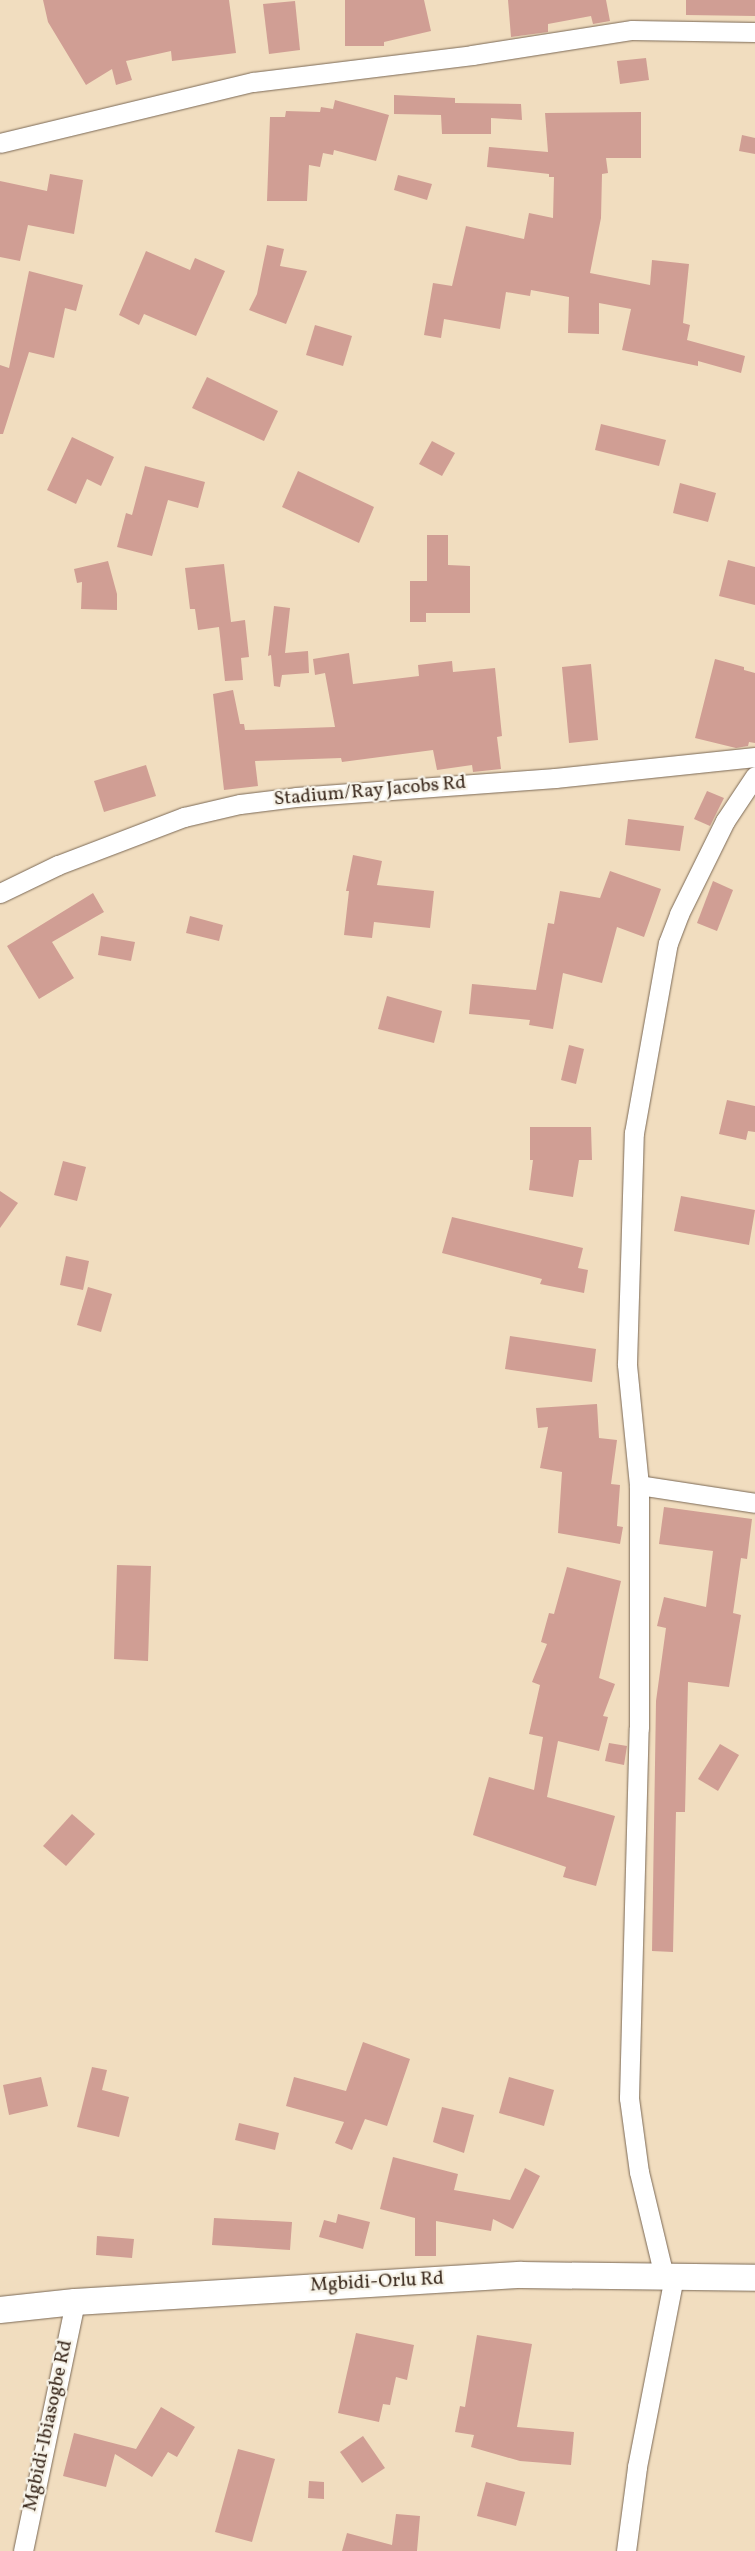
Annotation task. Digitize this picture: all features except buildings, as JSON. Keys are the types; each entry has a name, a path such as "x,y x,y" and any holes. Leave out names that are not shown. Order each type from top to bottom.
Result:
{"main road":[{"name":"Mgbidi-Orlu Rd","path":"0,2310 74,2302 521,2275 755,2278"}],"street":[{"path":"0,143 253,82 472,55 632,30 755,32"},
{"name":"Stadium/Ray Jacobs Rd","path":"0,893 58,865 184,817 240,804 296,797 555,778 755,757"},
{"path":"626,2551 637,2467 669,2276 639,2172 629,2098 639,1728 639,1485 628,1364 634,1133 668,943 679,914 725,821 755,776"},
{"path":"639,1485 755,1503"},
{"name":"Mgbidi-Ibiasogbe Rd","path":"23,2551 74,2302"}]}
